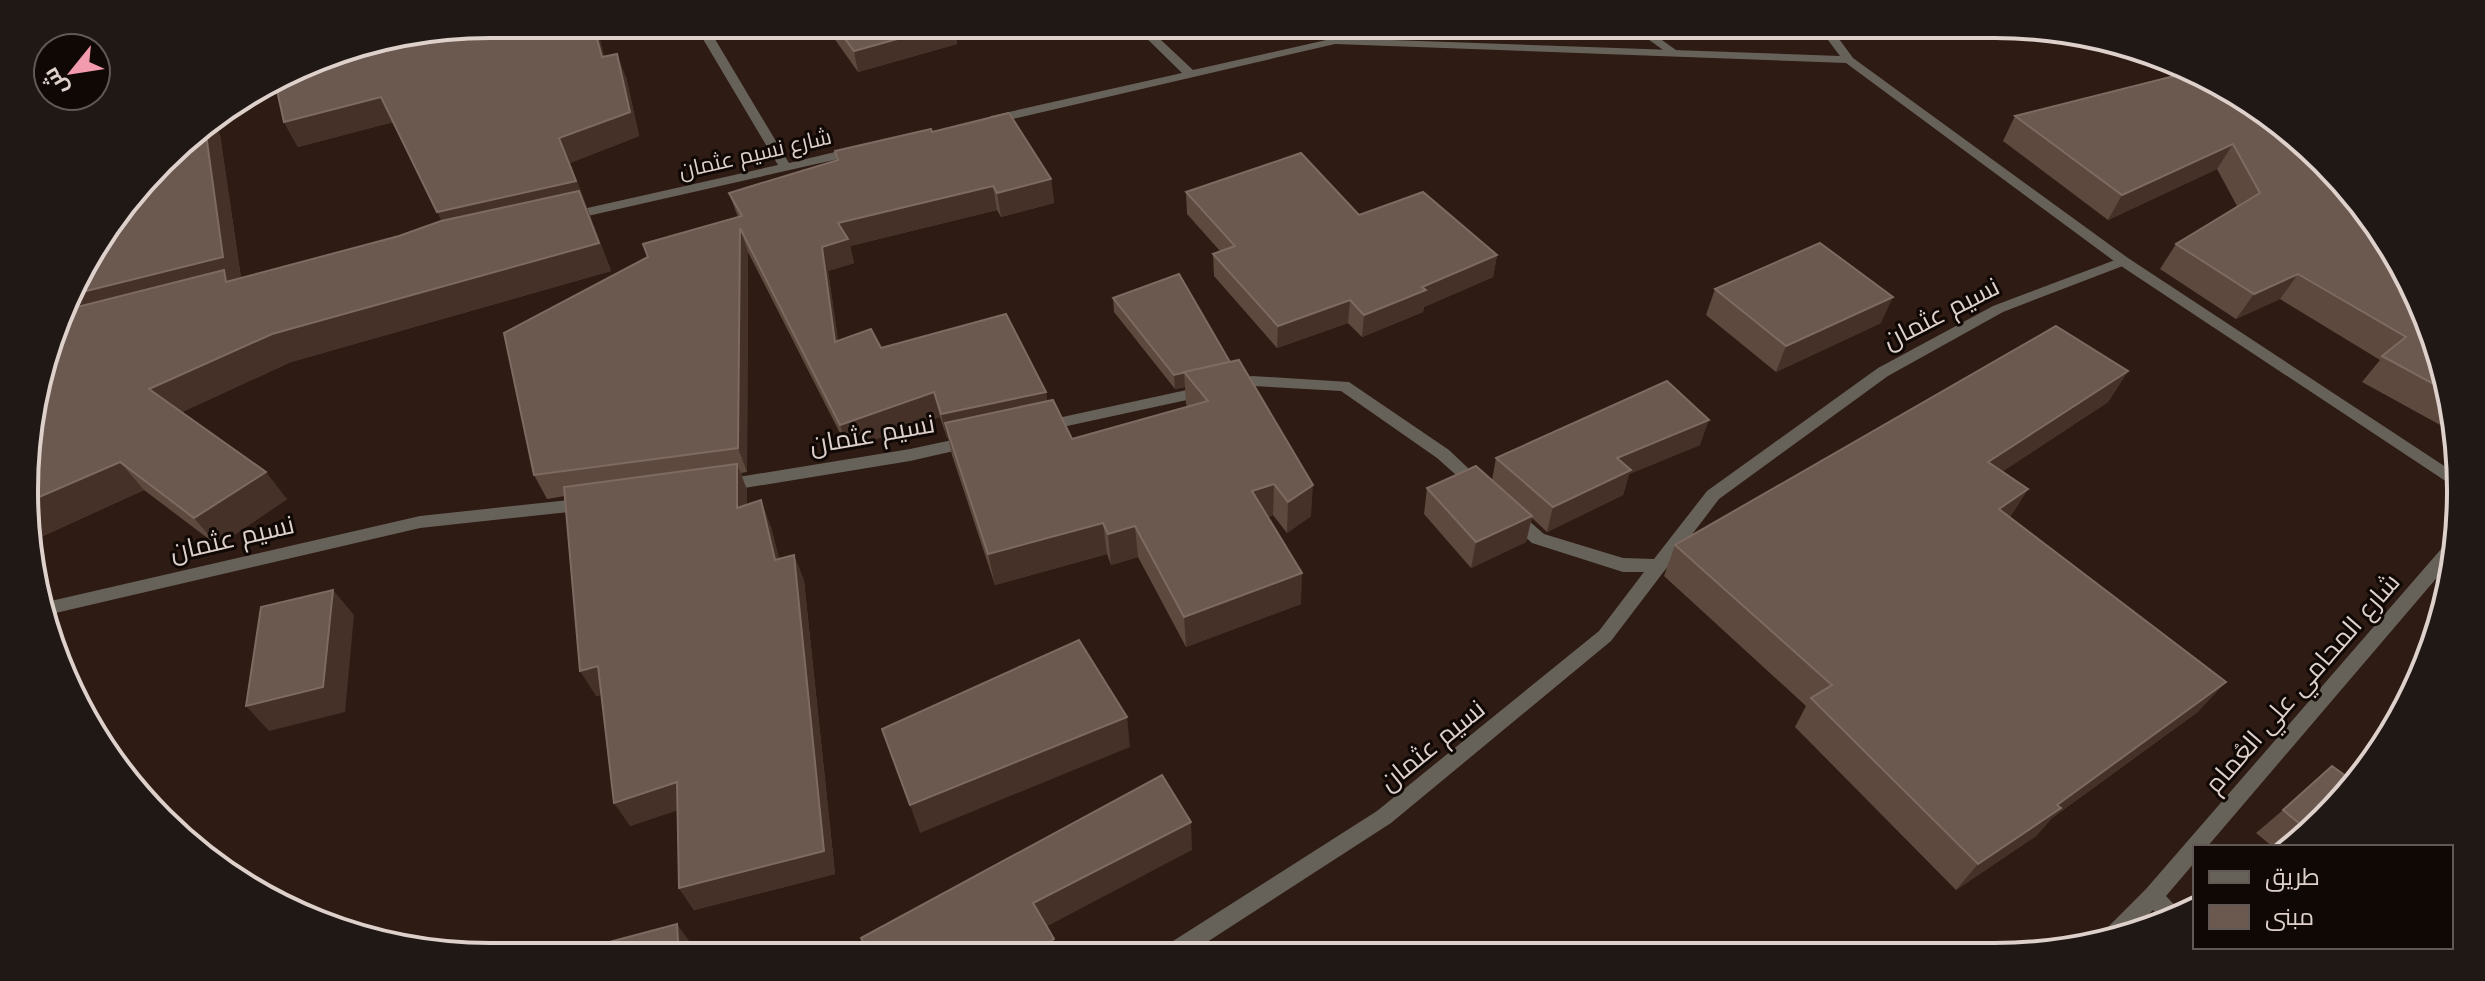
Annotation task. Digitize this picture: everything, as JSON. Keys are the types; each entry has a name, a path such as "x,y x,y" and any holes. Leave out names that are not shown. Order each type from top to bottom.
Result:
{"street":[{"path":"708,38 785,167"},
{"path":"1153,38 1190,74"},
{"path":"1653,38 1674,53"},
{"path":"1832,38 1849,60 2123,261 2446,475"},
{"path":"972,124 1335,41 1849,60"},
{"name":"شارع نسيم عثمان","path":"557,219 863,149"},
{"name":"نسيم عثمان","path":"1188,943 1384,817 1605,636 1713,495 1883,372 1998,309 2123,261"},
{"path":"1034,428 1252,381 1344,386 1443,454 1538,539 1623,565 1658,566"},
{"name":"نسيم عثمان","path":"713,487 910,455 988,438"},
{"name":"نسيم عثمان","path":"53,607 420,522 606,501"},
{"name":"شارع المحامي علي العُمام","path":"2197,845 2441,561"},
{"name":"شارع المحامي علي العُمام","path":"2125,924 2193,849"},
{"path":"2153,896 2166,910"}],"building":[{"path":"490,38 597,38 602,57 617,54 630,112 559,138 576,181 437,212 381,97 284,122 277,92 317,72 373,53 402,47"},
{"path":"844,38 901,38 854,51"},
{"path":"2176,76 2246,114 2293,150 2335,192 2371,239 2413,317 2434,384 2382,356 2406,337 2298,274 2254,294 2176,244 2260,193 2233,144 2122,195 2015,116"},
{"path":"1009,113 1051,179 997,193 993,186 838,223 848,239 822,247 835,342 871,329 881,348 1006,314 1046,392 941,414 934,392 840,425 740,228 738,448 534,475 504,333 648,257 643,244 742,216 729,193 838,160 835,151"},
{"path":"207,139 223,257 84,291 114,239 150,192"},
{"path":"1301,153 1359,215 1423,192 1497,255 1422,287 1426,290 1364,315 1350,300 1278,326 1213,254 1235,246 1186,192"},
{"path":"579,191 599,243 272,334 149,389 266,472 194,518 120,462 38,497 39,461 47,402 53,373 77,307 224,270 226,282 399,236 441,221"},
{"path":"1820,243 1893,297 1786,346 1715,289"},
{"path":"1179,274 1230,362 1174,375 1113,298"},
{"path":"2056,326 2128,371 1988,462 2028,489 1999,509 2226,682 2057,805 2061,808 1978,864 1811,698 1832,685 1675,545"},
{"path":"1239,360 1313,485 1288,502 1274,484 1252,491 1302,573 1184,617 1135,526 1108,534 1103,523 988,554 945,423 1053,400 1072,439 1208,401 1184,372"},
{"path":"1667,381 1709,420 1617,458 1631,470 1553,507 1496,458"},
{"path":"737,464 737,508 761,500 775,560 794,555 824,851 679,888 677,782 614,803 598,666 580,671 564,487"},
{"path":"1476,466 1532,516 1476,542 1427,488"},
{"path":"333,590 323,687 246,706 261,607"},
{"path":"1079,640 1127,717 910,805 882,729"},
{"path":"2332,766 2345,776 2300,824 2283,810"},
{"path":"1162,775 1191,822 1033,903 1054,939 1047,943 864,943 861,938"},
{"path":"677,924 678,943 606,943"}]}
